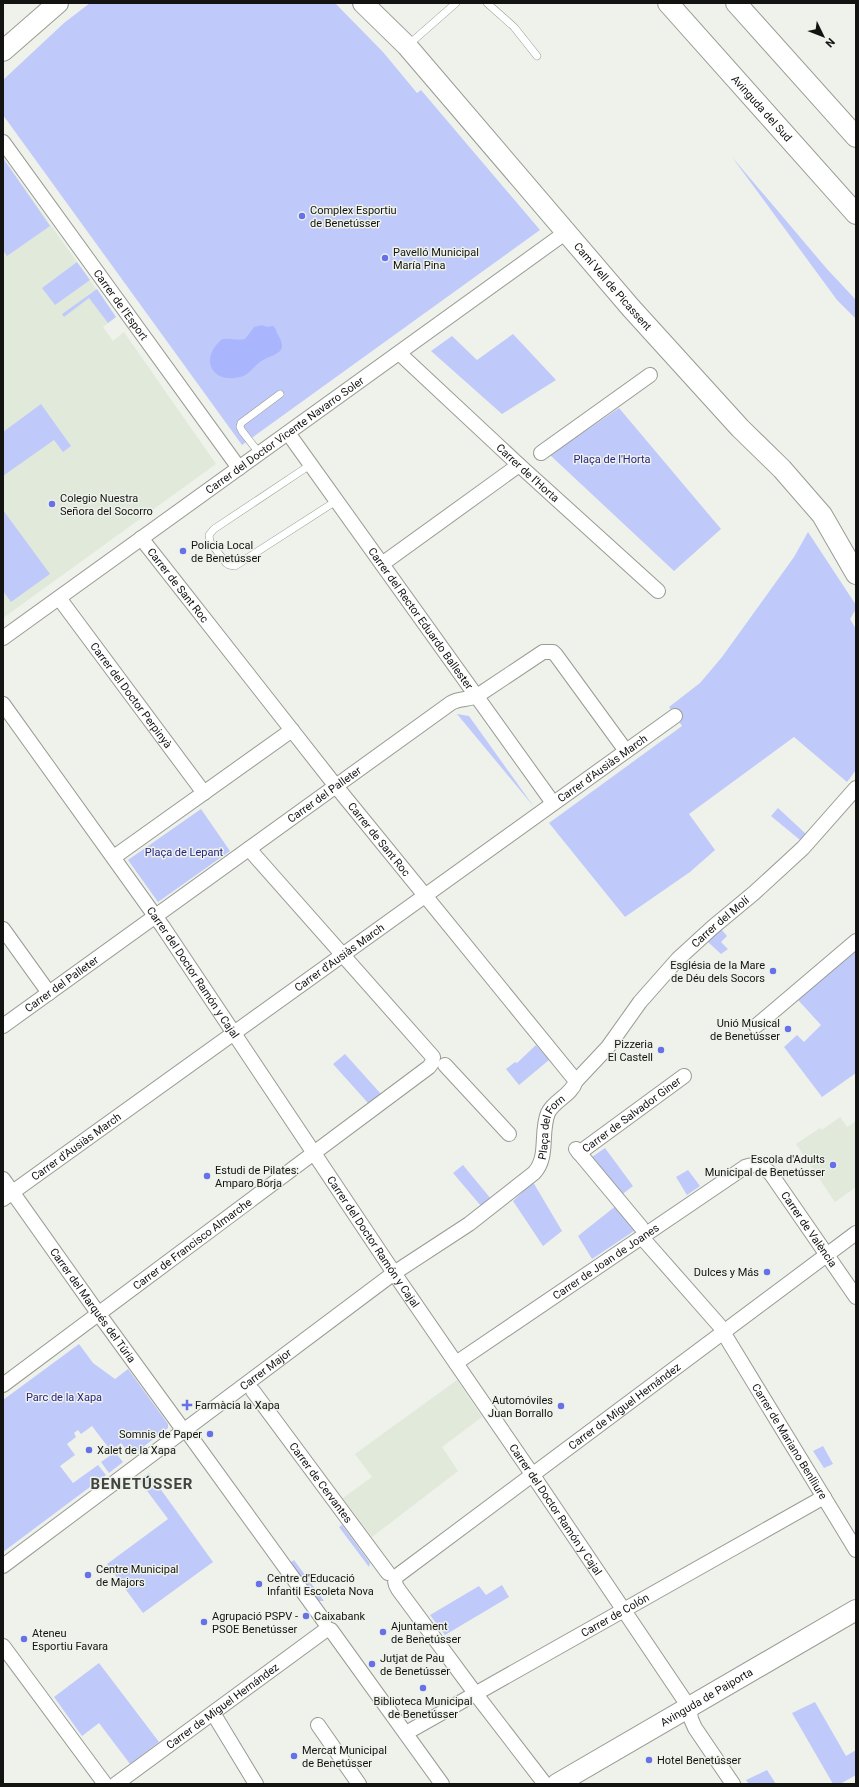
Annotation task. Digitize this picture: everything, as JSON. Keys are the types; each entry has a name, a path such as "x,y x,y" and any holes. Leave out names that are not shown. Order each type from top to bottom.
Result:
{"street":[{"path":"3,34 36,3"},
{"path":"3,51 58,3"},
{"name":"Camí Vell de Picassent","path":"363,3 407,46 630,308 740,428 782,469 822,516 856,574"},
{"name":"Avinguda del Sud","path":"668,3 856,214"},
{"path":"736,3 856,137"},
{"name":"Carrer de l'Esport","path":"3,142 240,468"},
{"name":"Carrer del Doctor Vicente Navarro Soler","path":"3,638 566,233"},
{"name":"Carrer de l’Horta","path":"399,353 519,465 658,591"},
{"path":"541,453 650,375"},
{"name":"Carrer del Rector Eduardo Ballester","path":"288,433 553,803"},
{"path":"382,564 519,465"},
{"name":"Carrer de Sant Roc","path":"142,538 335,786 576,1080"},
{"name":"Carrer del Doctor Perpinyà","path":"59,598 204,793"},
{"name":"Carrer del Palleter","path":"3,1026 454,701 477,696 539,654 546,651 554,652 626,751"},
{"name":"Carrer del Doctor Ramón y Cajal","path":"3,704 114,857 234,1032 394,1273 689,1707 691,1719 695,1728 733,1784"},
{"name":"Carrer d'Ausiàs March","path":"8,1196 675,716"},
{"path":"114,857 292,730"},
{"name":"Carrer del Molí","path":"576,1080 608,1047 640,1002 678,959 803,848 856,788"},
{"path":"249,849 439,1061 509,1134"},
{"path":"3,929 48,993"},
{"path":"756,1026 856,941"},
{"name":"Carrer de Francisco Almarche","path":"3,1385 429,1067 432,1063 439,1061"},
{"name":"Carrer de Salvador Giner","path":"641,1227 577,1151 684,1076"},
{"name":"Plaça del Forn","path":"530,1176 541,1163 548,1112 567,1095 574,1087 576,1080"},
{"name":"Carrer de València","path":"758,1165 771,1174 856,1297"},
{"name":"Carrer de Joan de Joanes","path":"456,1363 745,1167 758,1165"},
{"name":"Carrer Major","path":"3,1566 188,1434 394,1273 469,1224 530,1176"},
{"name":"Carrer del Marqués del Túria","path":"3,1179 8,1196 99,1314 188,1434 442,1784"},
{"name":"Carrer de Miguel Hernández","path":"392,1577 397,1576 532,1474 721,1328 856,1233"},
{"name":"Carrer de Mariano Benlliure","path":"645,1241 721,1328 856,1550"},
{"name":"Carrer de Cervantes","path":"253,1391 392,1577 398,1589 475,1694 545,1784"},
{"name":"Carrer de Colón","path":"406,1733 824,1496"},
{"name":"Avinguda de Paiporta","path":"557,1784 856,1610"},
{"name":"Carrer de Miguel Hernández","path":"116,1784 321,1632 326,1625"},
{"path":"3,1646 105,1784"},
{"path":"213,1713 256,1784"},
{"path":"318,1725 359,1784"}],"lane":[{"path":"407,46 456,3"},
{"path":"487,3 514,27 537,56"},
{"path":"260,454 242,431 240,427 241,423 280,394"},
{"path":"310,465 214,529 209,535 210,542 226,563 235,566 336,501"}],"shaded area":[{"path":"3,158 116,317 103,327 113,341 124,332 216,464 3,618"},
{"path":"262,325 267,327 273,326 275,329 281,340 282,346 279,352 260,362 243,376 231,378 216,374 210,363 211,356 214,348 221,340 245,339 254,327"},
{"name":"Escola d'Adults Municipal de Benetússer","path":"840,1117 847,1127 856,1121 856,1187 835,1202 796,1144 820,1128 822,1130"},
{"path":"457,1380 482,1417 442,1447 458,1471 372,1537 343,1498 372,1477 355,1454"}],"green space":[{"name":"Complex Esportiu de Benetússer","path":"90,3 335,3 383,52 417,93 421,90 540,230 242,445 3,115 3,80 64,23"},
{"path":"732,157 827,269 856,300 856,319 837,300"},
{"path":"3,158 50,226 7,256 3,250"},
{"path":"77,262 90,280 55,305 42,288"},
{"path":"97,289 116,317 108,323 89,298 64,317 62,314"},
{"path":"513,334 556,380 502,414 431,351 452,336 477,360"},
{"path":"41,404 71,446 63,452 54,440 3,476 3,432"},
{"name":"Plaça de l'Horta","path":"619,408 721,529 674,571 550,455"},
{"path":"3,510 50,574 11,602 3,591"},
{"path":"808,532 856,605 856,609 850,619 856,629 856,770 847,782 794,737 689,814 715,850 690,872 625,917 549,823 682,726 669,707 700,683 722,657 794,557"},
{"path":"457,714 469,716 534,807"},
{"path":"778,808 806,834 800,840 771,816"},
{"name":"Plaça de Lepant","path":"201,809 230,851 158,902 128,860"},
{"path":"721,929 727,936 721,942 728,949 721,954 708,942"},
{"path":"856,948 856,1073 822,1097 784,1047 797,1035 804,1042 821,1025 798,1000"},
{"path":"536,1045 549,1060 519,1085 506,1069 515,1062 517,1063"},
{"path":"345,1054 381,1094 368,1103 333,1064"},
{"path":"605,1148 633,1186 620,1196 589,1159"},
{"path":"463,1165 491,1199 481,1206 453,1173"},
{"path":"688,1170 700,1186 687,1195 676,1177"},
{"path":"533,1182 562,1231 543,1246 513,1201"},
{"path":"617,1205 637,1229 592,1259 578,1236"},
{"name":"Parc de la Xapa","path":"79,1344 93,1363 115,1379 128,1369 168,1424 168,1428 131,1456 121,1443 111,1451 92,1426 81,1434 78,1430 74,1433 76,1437 67,1444 75,1455 60,1466 73,1483 98,1465 106,1475 3,1552 3,1400"},
{"path":"823,1446 833,1464 824,1468 813,1451"},
{"path":"115,1452 123,1462 109,1473 101,1462"},
{"path":"149,1473 213,1562 143,1613 107,1564 168,1519 139,1480"},
{"path":"342,1525 370,1563 369,1567 339,1527"},
{"path":"294,1560 324,1601 318,1601 290,1563"},
{"path":"502,1585 509,1597 445,1635 430,1615 479,1586 486,1595"},
{"path":"99,1663 159,1742 130,1764 99,1723 82,1736 54,1697"},
{"path":"815,1702 846,1756 856,1750 856,1775 840,1784 833,1784 792,1713"},
{"path":"767,1770 776,1784 749,1784 746,1780"}],"place":[{"name":"Complex Esportiu de Benetússer","path":"302,216"},
{"name":"Pavelló Municipal María Pina","path":"385,258"},
{"name":"Colegio Nuestra Señora del Socorro","path":"52,504"},
{"name":"Policia Local de Benetússer","path":"183,551"},
{"name":"Església de la Mare de Déu dels Socors","path":"773,971"},
{"name":"Unió Musical de Benetússer","path":"788,1029"},
{"name":"Pizzeria El Castell","path":"661,1050"},
{"name":"Escola d'Adults Municipal de Benetússer","path":"833,1165"},
{"name":"Estudi de Pilates: Amparo Borja","path":"207,1176"},
{"name":"Dulces y Más","path":"767,1272"},
{"name":"Farmàcia la Xapa","path":"187,1405"},
{"name":"Automóviles Juan Borrallo","path":"561,1406"},
{"name":"Somnis de Paper","path":"210,1434"},
{"name":"Xalet de la Xapa","path":"89,1450"},
{"name":"Centre Municipal de Majors","path":"88,1575"},
{"name":"Centre d'Educació Infantil Escoleta Nova","path":"259,1584"},
{"name":"Caixabank","path":"306,1616"},
{"name":"Agrupació PSPV - PSOE Benetússer","path":"204,1622"},
{"name":"Ajuntament de Benetússer","path":"383,1632"},
{"name":"Ateneu Esportiu Favara","path":"24,1639"},
{"name":"Jutjat de Pau de Benetússer","path":"372,1664"},
{"name":"Biblioteca Municipal de Benetússer","path":"423,1688"},
{"name":"Mercat Municipal de Benetússer","path":"294,1756"},
{"name":"Hotel Benetússer","path":"649,1760"}],"district":[{"name":"BENETÚSSER","path":"142,1484"}]}
